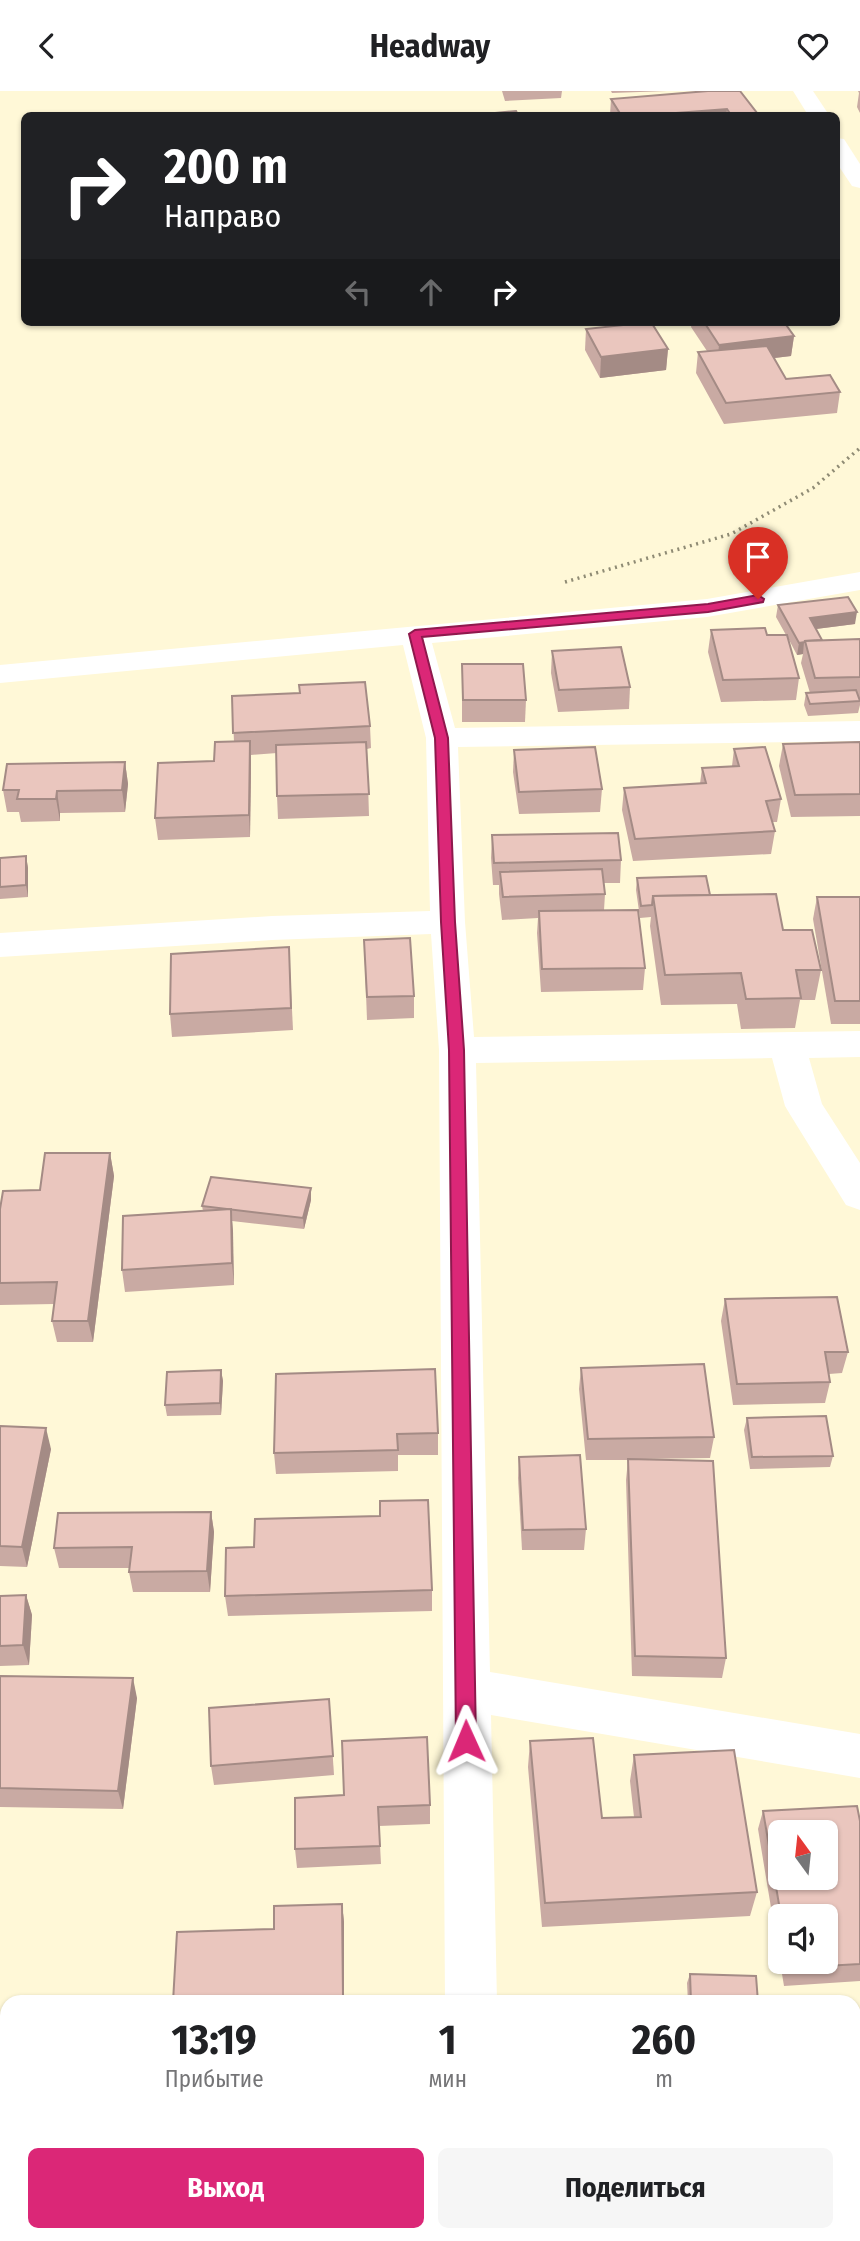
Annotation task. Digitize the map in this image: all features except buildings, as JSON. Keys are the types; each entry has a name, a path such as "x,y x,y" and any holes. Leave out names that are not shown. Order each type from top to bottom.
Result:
{"street":[{"path":"803,91 816,112"},
{"path":"840,150 860,181"},
{"path":"0,674 708,608 860,581"},
{"path":"415,634 442,738 448,922 457,1050 471,1995"},
{"path":"442,738 860,731"},
{"path":"0,945 259,929 448,922"},
{"path":"457,1050 786,1043 860,1044"},
{"path":"786,1043 804,1106 860,1195"},
{"path":"465,1689 860,1756"}],"path":[{"path":"560,584 599,570 731,534 813,488 860,448"}],"route":[{"path":"466,1741 457,1050 448,922 442,738 415,634 708,608 758,599"}]}
